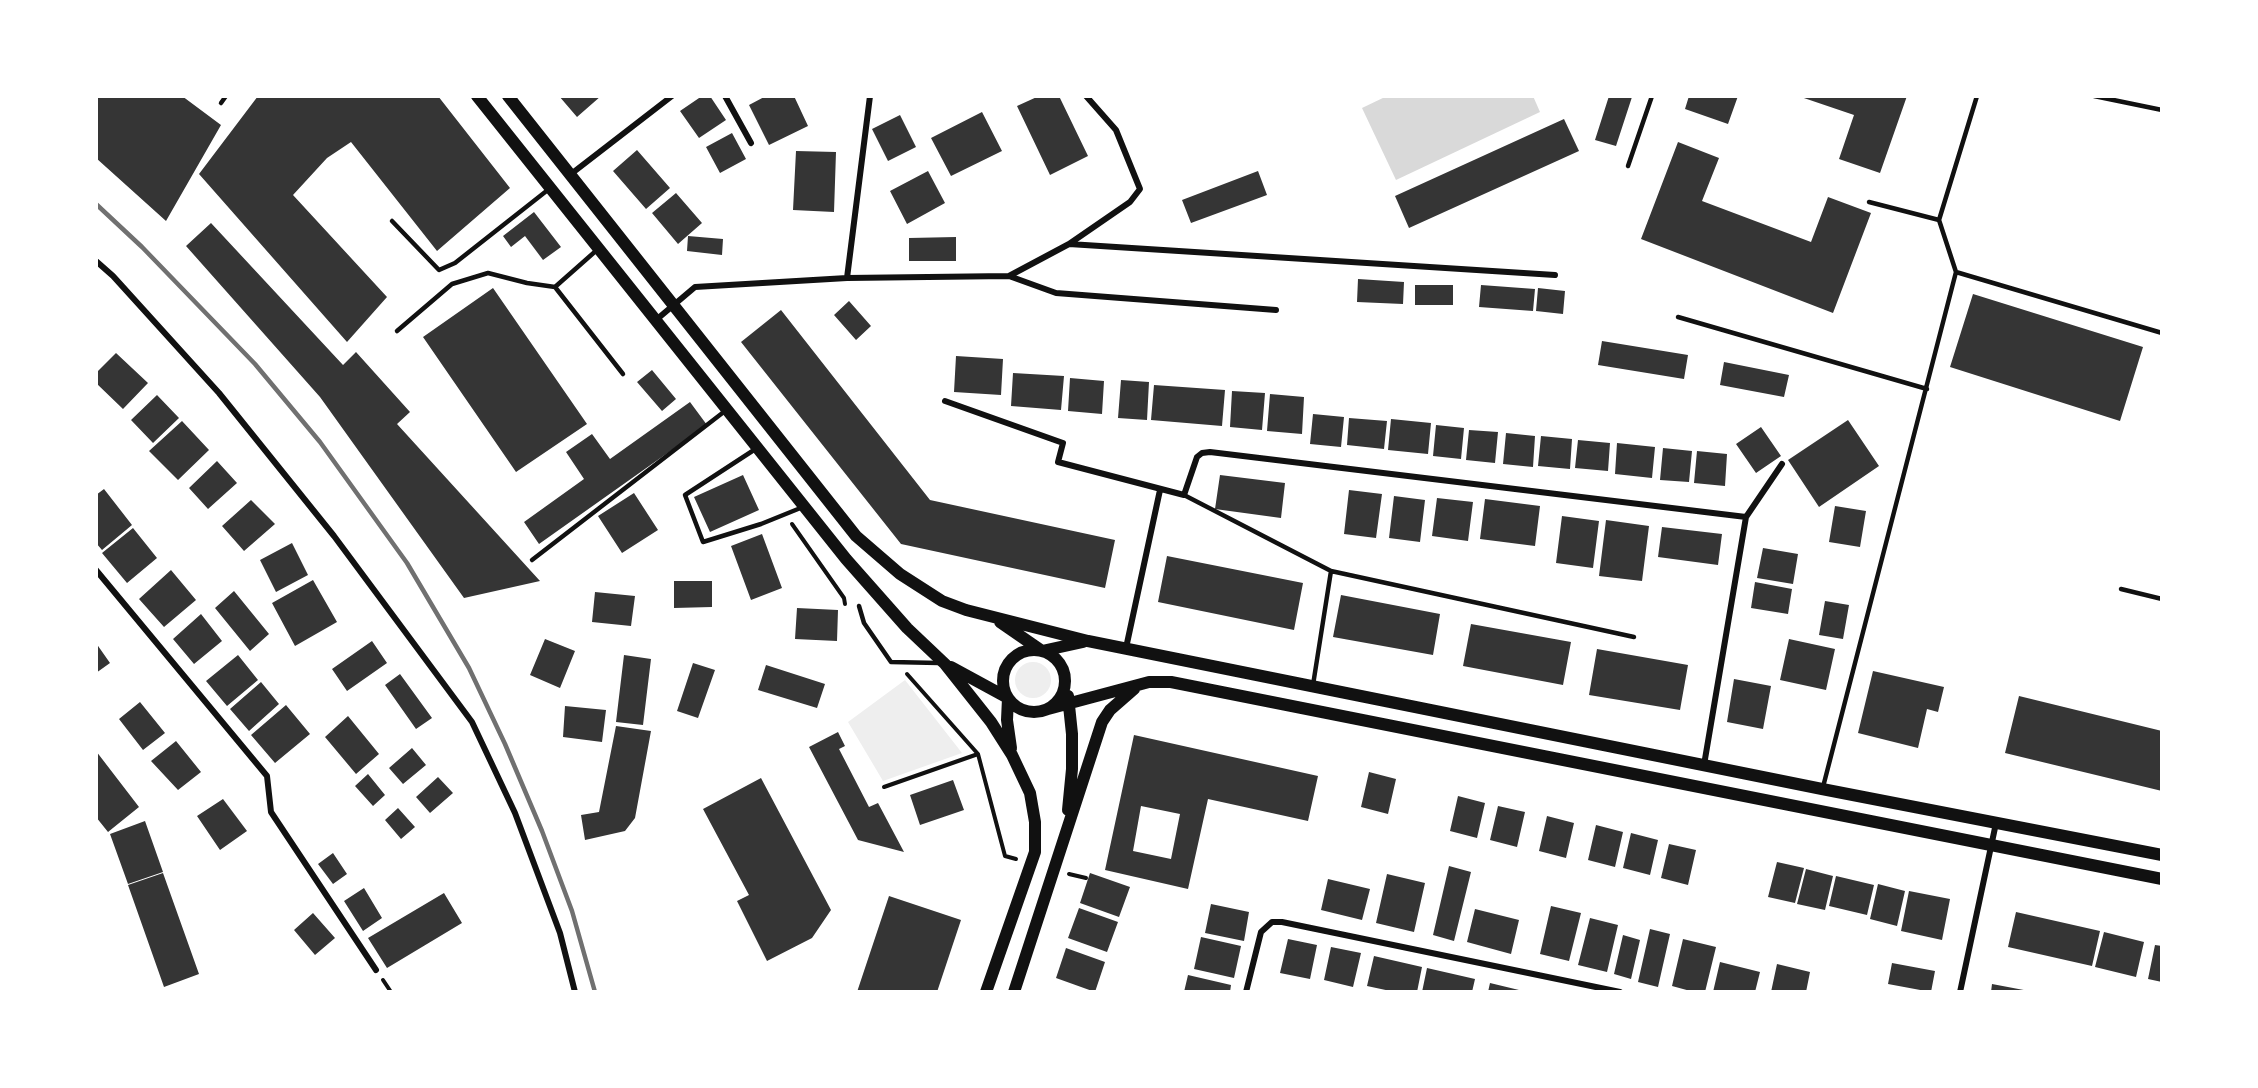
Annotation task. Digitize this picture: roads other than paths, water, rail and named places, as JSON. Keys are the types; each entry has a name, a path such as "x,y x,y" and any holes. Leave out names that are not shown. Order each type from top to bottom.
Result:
{"main road":[{"path":"477,96 846,559 907,628 945,664 991,722 1012,755 1025,780 1032,807 1035,836 1032,863 986,992"},
{"path":"508,96 856,536 877,556 942,602 1088,641 2162,855"},
{"path":"991,616 1058,661 1065,678 1072,734 1072,769 1065,827 1055,870"},
{"path":"1012,755 1007,720 1008,698 1003,680 1009,662 1024,651 1042,651 1088,641"},
{"path":"945,664 1008,698 1021,710 1039,712 1149,682 1171,681 2162,879"},
{"path":"1048,709 1061,696 1065,678"},
{"path":"1014,992 1102,722 1120,699 1149,682"}],"street":[{"path":"570,175 672,96"},
{"path":"725,96 751,143"},
{"path":"847,278 870,96"},
{"path":"1009,276 1069,244 1130,202 1140,189 1116,130 1086,96"},
{"path":"1069,244 1555,275"},
{"path":"96,261 113,276 219,393 334,536 472,722 519,824 560,933 575,992"},
{"path":"655,320 695,287 847,278 1009,276 1056,293 1276,310"},
{"path":"945,401 1063,443 1058,462 1184,495 1197,456 1210,452 1746,517"},
{"path":"1704,765 1746,517 1782,464"},
{"path":"1126,648 1160,490"},
{"path":"96,570 267,776 271,812 376,970"},
{"path":"1959,992 1996,822"},
{"path":"1246,992 1261,932 1272,922 1282,922 1620,992"}],"lane":[{"path":"221,103 226,96"},
{"path":"1628,166 1652,96"},
{"path":"1822,789 1956,272 1939,220 1977,96"},
{"path":"2094,96 2162,110"},
{"path":"392,221 439,270 455,262 550,188"},
{"path":"1869,202 1939,220"},
{"path":"555,287 598,249"},
{"path":"1956,272 2162,333"},
{"path":"397,331 452,284 488,273 527,283 555,287 623,374"},
{"path":"1678,317 1927,389"},
{"path":"532,560 727,410"},
{"path":"757,448 685,495 703,542 761,524 804,507"},
{"path":"1184,495 1331,571 1634,637"},
{"path":"1313,685 1331,571"},
{"path":"2121,589 2162,599"},
{"path":"859,606 864,623 891,662 945,664"}],"railway":[{"path":"96,204 142,247 255,364 320,442 407,563 469,668 505,744 542,831 572,911 595,992"}]}
